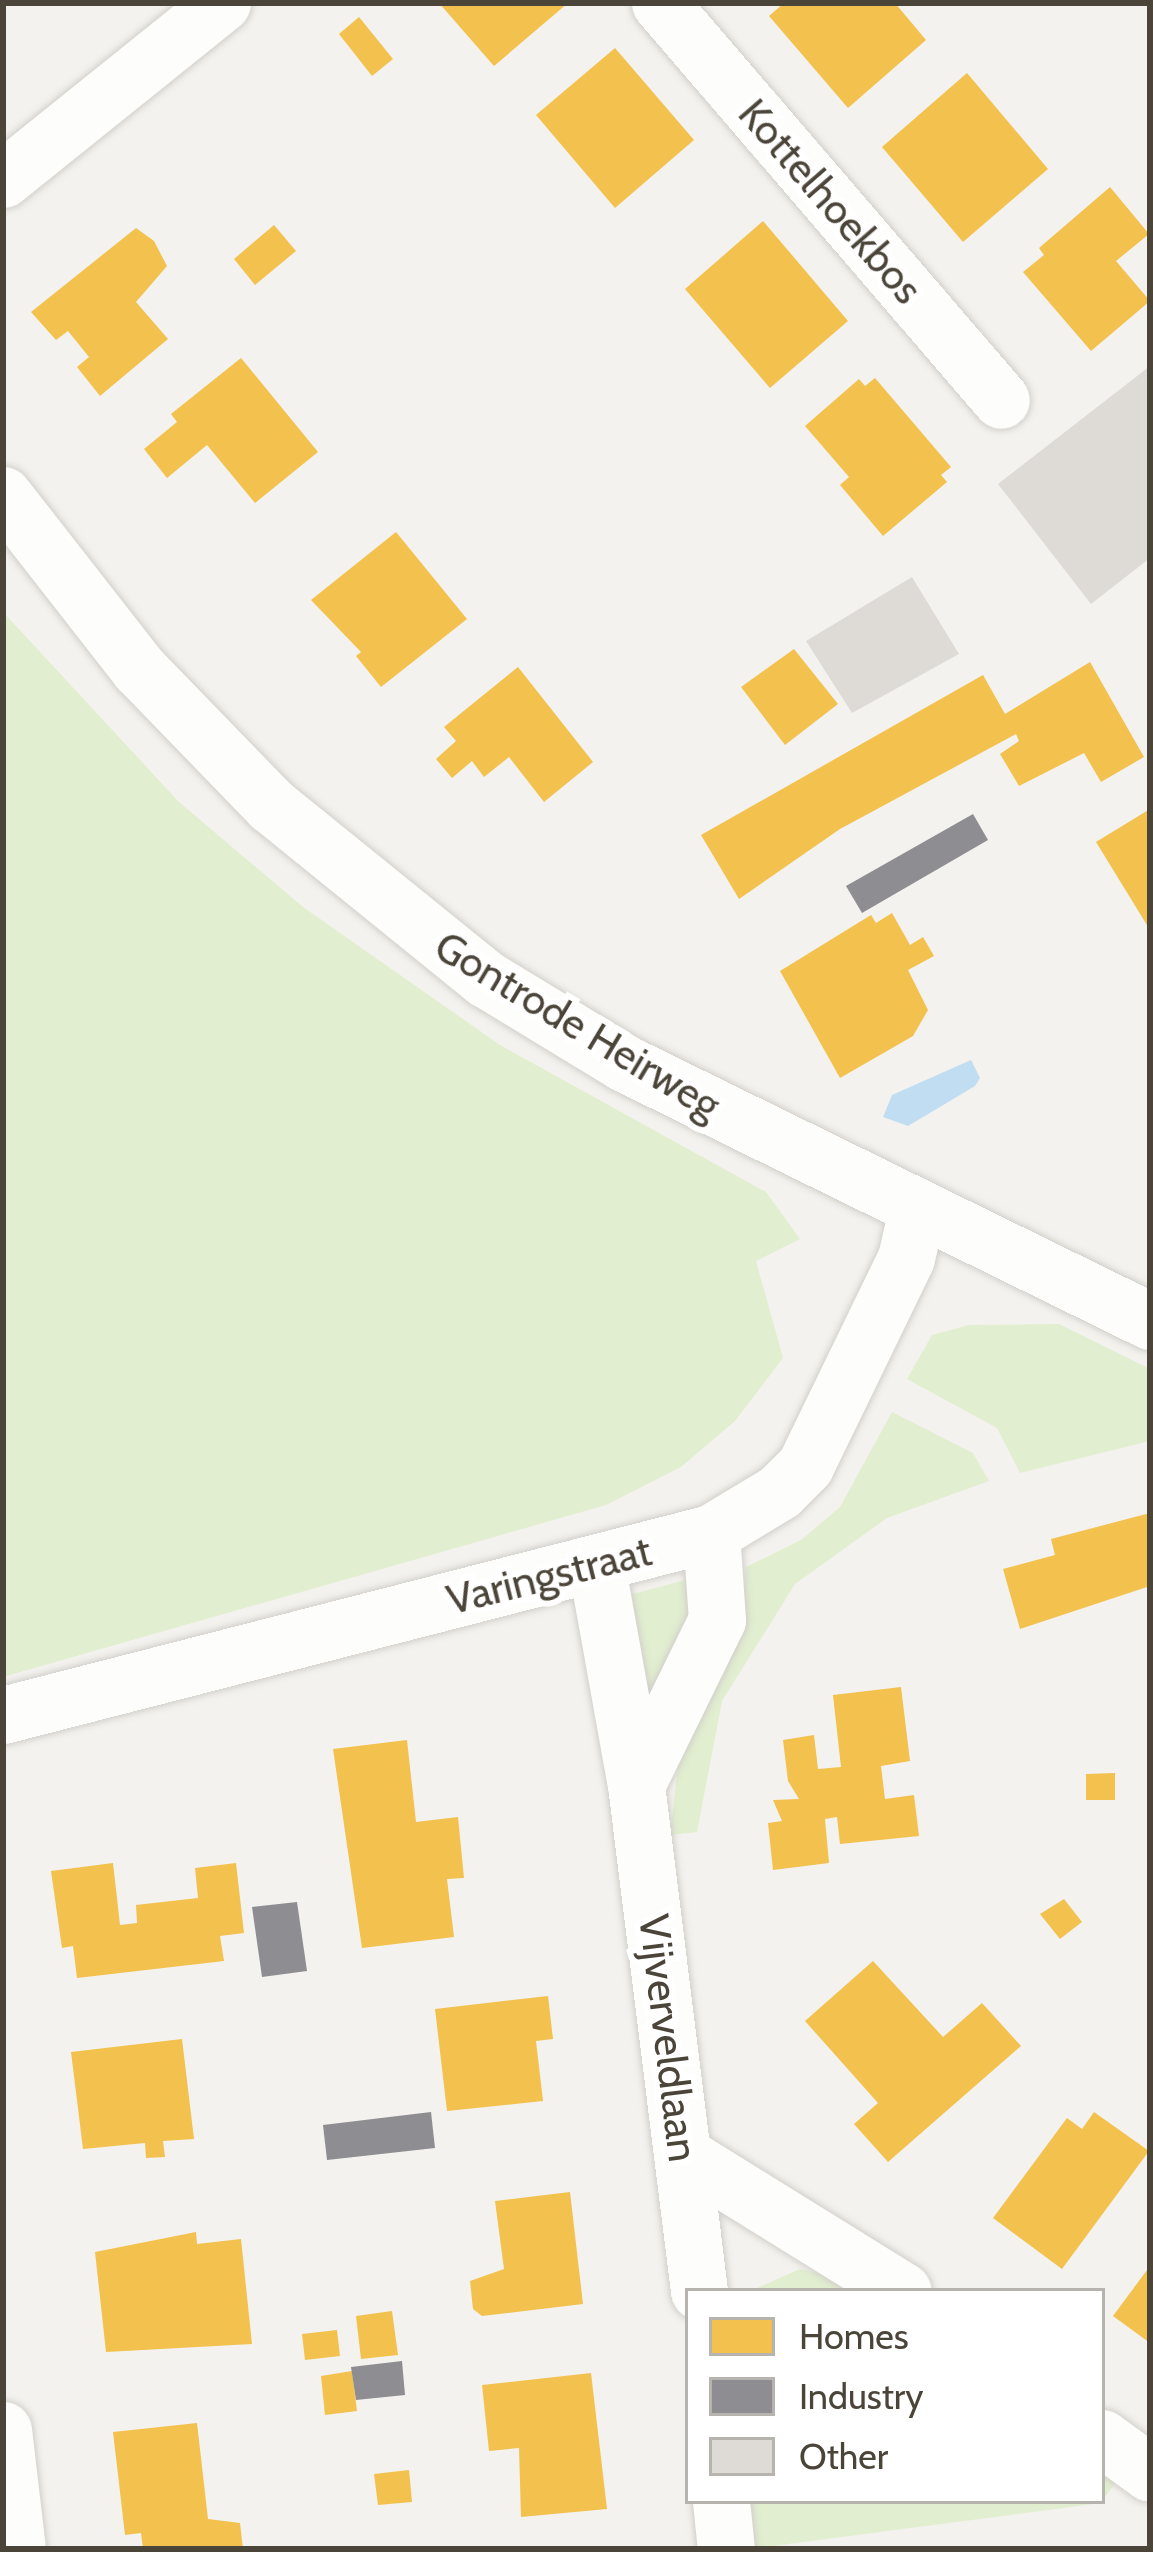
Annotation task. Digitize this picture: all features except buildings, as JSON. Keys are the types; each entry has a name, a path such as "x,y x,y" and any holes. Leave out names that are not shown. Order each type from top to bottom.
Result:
{"street":[{"path":"3,178 222,3"},
{"name":"Kottelhoekbos","path":"660,3 1001,400"},
{"name":"Gontrode Heirweg","path":"3,495 139,669 271,805 394,910 485,979 624,1063 1150,1321"},
{"name":"Varingstraat","path":"3,1715 710,1533 779,1492 805,1466 906,1258 917,1210"},
{"path":"636,1785 717,1620 710,1533"},
{"name":"Vijverveldlaan","path":"596,1563 636,1785 700,2288"},
{"path":"685,2156 898,2288"},
{"path":"3,2430 17,2549"},
{"path":"1105,2440 1150,2473"},
{"path":"722,2504 727,2549"}],"green space":[{"path":"3,612 179,802 303,907 500,1045 766,1192 800,1239 756,1261 783,1358 735,1421 681,1467 606,1505 3,1677"},
{"path":"1059,1324 1150,1369 1150,1441 1020,1473 997,1428 907,1379 932,1335 969,1325"},
{"path":"892,1412 973,1453 989,1481 887,1518 795,1584 722,1701 697,1832 670,1835 680,1749 742,1615 746,1567 801,1540 840,1507"},
{"path":"689,1579 696,1596 652,1731 625,1596"},
{"path":"800,2269 838,2278 854,2288 757,2288"},
{"path":"1105,2474 1116,2482 1105,2497"},
{"path":"745,2504 1093,2504 750,2549"}],"water":[{"path":"971,1060 980,1078 975,1086 908,1126 883,1117 892,1095"}]}
